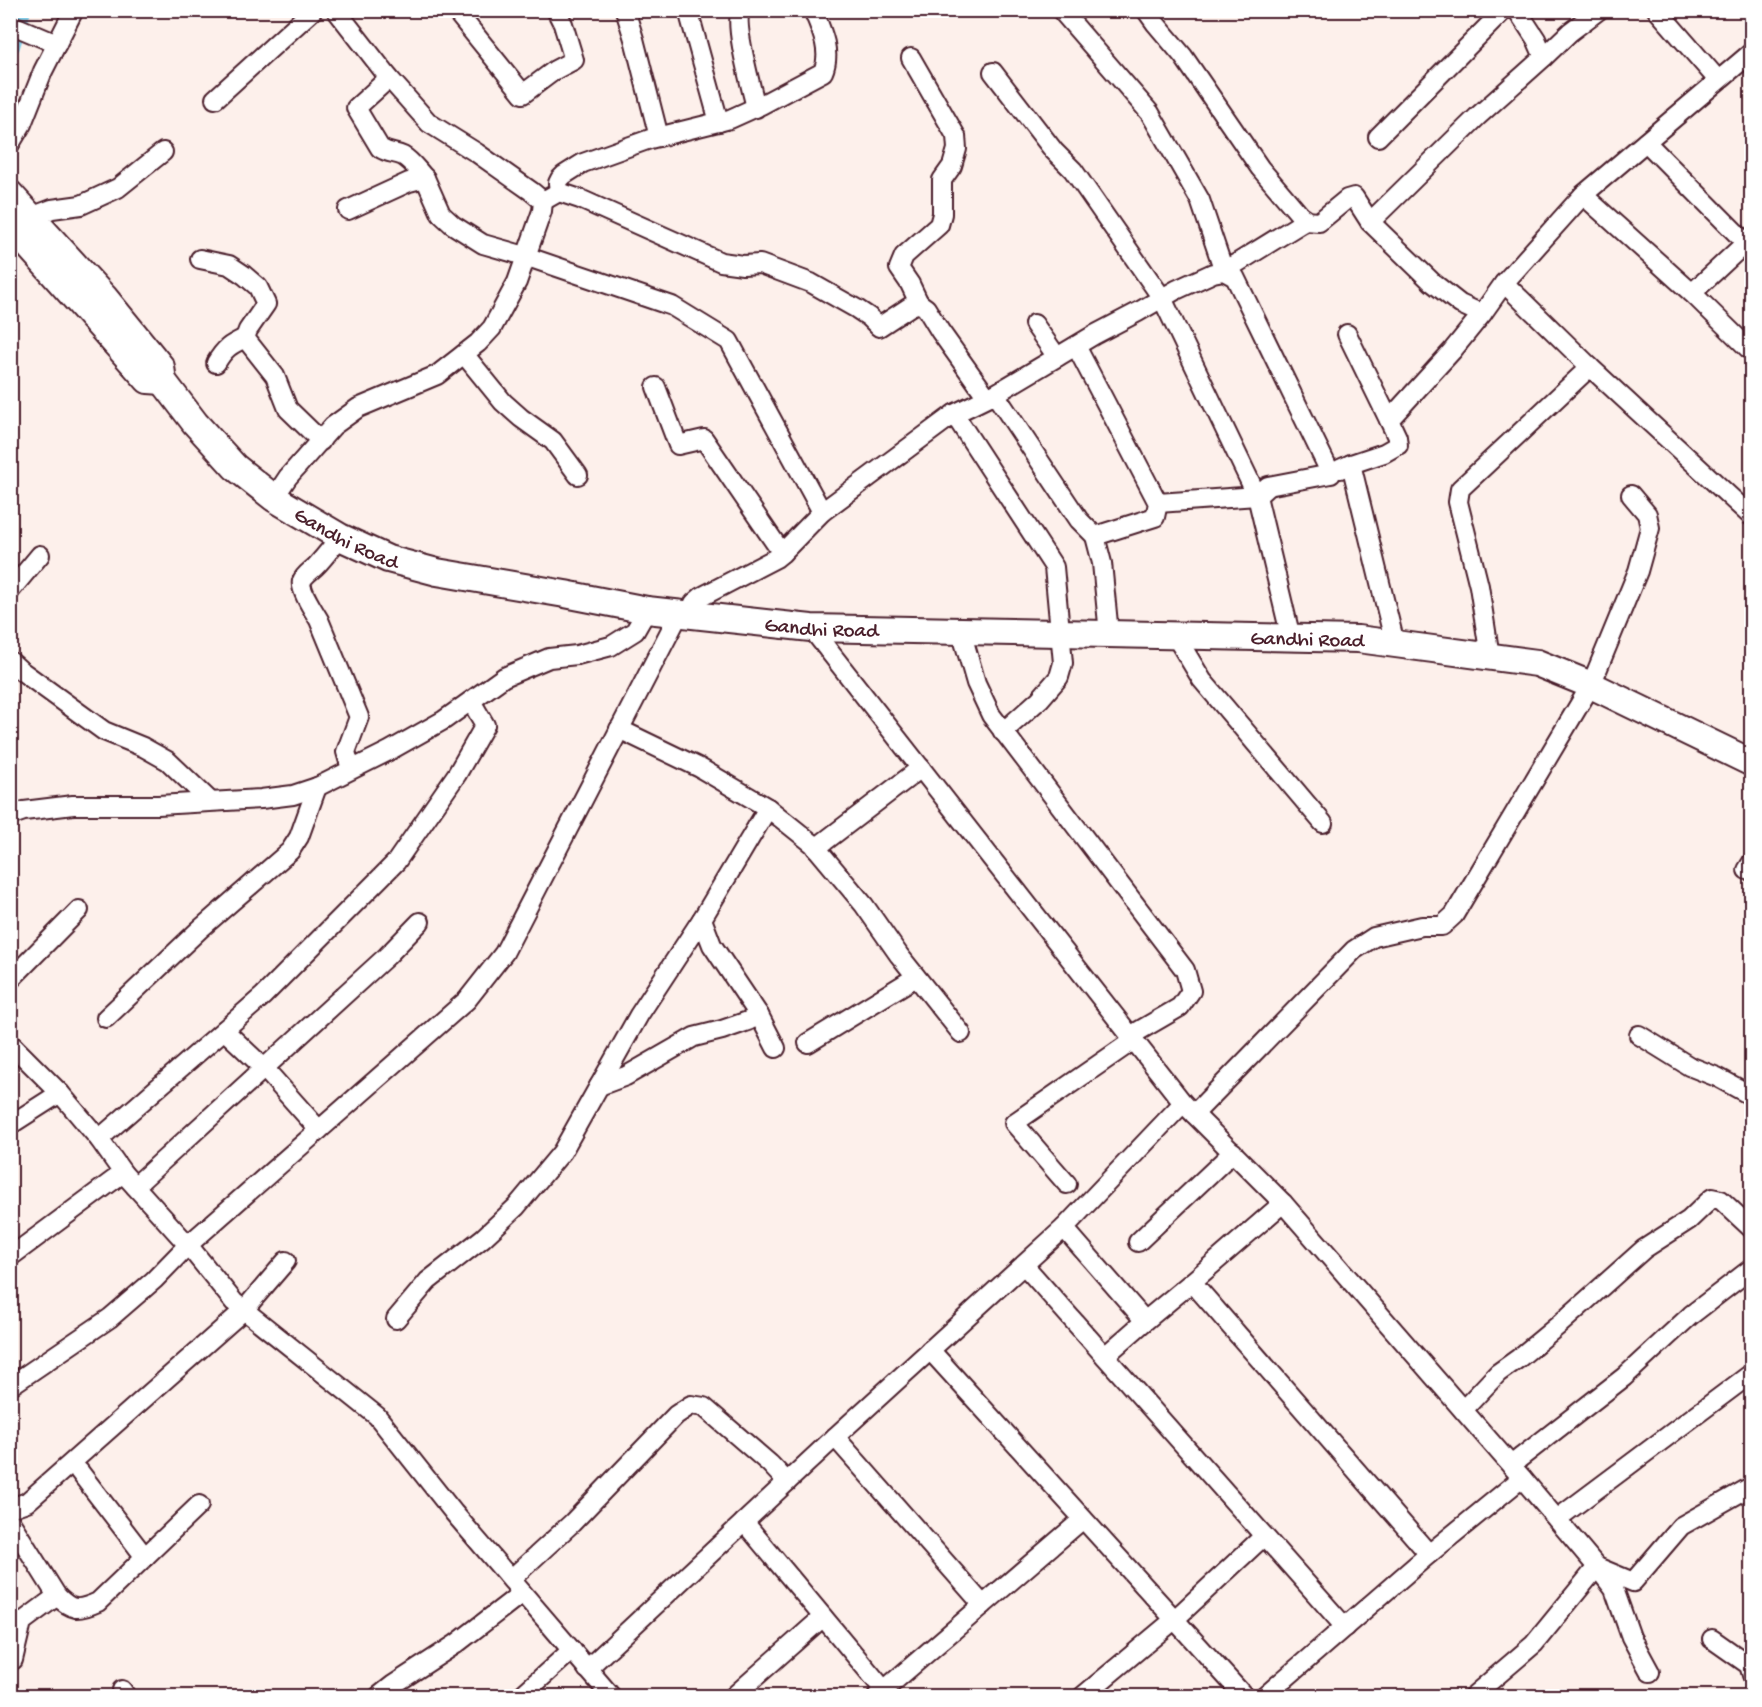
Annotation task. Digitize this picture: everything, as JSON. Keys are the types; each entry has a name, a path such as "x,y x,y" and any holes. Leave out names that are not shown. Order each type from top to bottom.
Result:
{"main road":[{"name":"Gandhi Road","path":"10,194 21,221 104,297 161,367 164,381 195,423 235,467 274,498 340,537 388,559 437,572 647,610 810,628 1358,639 1537,663 1591,685 1752,763"}],"street":[{"path":"10,144 22,124 43,71 74,10"},
{"path":"215,99 313,10"},
{"path":"336,10 389,78 429,123 531,190 551,197 580,199 722,262 743,265 760,264 811,283 857,309 879,327 919,303"},
{"path":"455,10 523,94 555,70 574,60 563,24 556,10"},
{"path":"625,10 659,136"},
{"path":"688,10 719,122"},
{"path":"741,10 739,14 740,37 756,108"},
{"path":"274,498 288,477 333,426 358,408 437,375 478,343 492,328 517,282 542,210 564,175 583,163 615,150 659,136 730,119 756,108 823,72 827,52 813,10"},
{"path":"1061,10 1150,113 1200,200 1224,272 1235,277 1331,474"},
{"path":"1146,10 1183,56 1260,168 1304,220"},
{"path":"1378,137 1504,10"},
{"path":"1517,10 1545,57"},
{"path":"1370,222 1478,116 1570,32 1599,10"},
{"path":"1657,10 1718,80"},
{"path":"18,28 57,44"},
{"path":"1389,420 1452,351 1504,284 1583,195 1752,52"},
{"path":"911,58 956,136 957,149 952,166 942,180 942,214 939,225 904,256 899,268 919,303 926,308 940,331 991,395 1079,520 1095,536 1102,563 1109,634"},
{"path":"993,72 1054,152 1073,170 1162,298 1257,496 1291,638"},
{"path":"389,78 356,108 380,148 386,152 400,154 424,178 441,214 453,225 483,243 672,306 729,341 822,512"},
{"path":"1646,142 1749,240 1692,293"},
{"path":"21,221 52,209 81,205 118,188 163,152"},
{"path":"348,210 409,182 424,178"},
{"path":"1583,195 1692,293 1752,352"},
{"path":"10,1386 110,1318 154,1280 188,1245 466,1000 504,953 619,729 685,615 701,597 776,558 822,512 954,414 1162,298 1213,273 1224,272 1304,220 1319,222 1347,199 1354,197 1370,222 1432,282 1460,304 1482,314"},
{"path":"200,259 229,266 258,287 266,304 245,338 223,351 216,363"},
{"path":"1504,284 1752,517"},
{"path":"1034,324 1057,357"},
{"path":"1158,502 1257,496 1268,486 1331,474 1398,445 1397,436 1347,334"},
{"path":"245,338 275,376 288,409 321,441"},
{"path":"1076,346 1158,502 1155,518 1095,536"},
{"path":"464,354 503,402 553,441 578,474"},
{"path":"1490,657 1479,586 1458,502 1460,489 1590,367"},
{"path":"656,387 678,445 704,439 782,552"},
{"path":"954,414 1054,567 1063,663 1059,677 1040,699 1003,732"},
{"path":"1351,464 1395,644"},
{"path":"587,1669 835,1437 1064,1228 1354,950 1374,937 1422,926 1442,926 1454,915 1591,685 1638,571 1650,528 1647,514 1631,495"},
{"path":"340,537 307,574 302,585 359,717 346,752 351,769"},
{"path":"14,579 40,555"},
{"path":"10,816 73,805 158,805 293,795 316,787 389,751 435,725 504,677 549,658 577,655 611,646 635,631 647,610"},
{"path":"810,628 1188,1109 1283,1203 1597,1567 1614,1589 1631,1636 1650,1672"},
{"path":"961,631 976,683 991,716 1185,970 1191,991 1180,1007 1132,1038 1014,1123 1066,1184"},
{"path":"1175,635 1202,680 1323,823"},
{"path":"10,661 104,730 168,761 210,801"},
{"path":"99,1139 263,996 396,862 457,774 485,725 471,701"},
{"path":"619,729 700,768 768,808 816,848 864,905 916,977 961,1033"},
{"path":"816,848 921,768"},
{"path":"106,1018 199,930 290,851 299,837 316,787"},
{"path":"396,1319 428,1281 483,1238 516,1207 562,1152 639,1015 702,919 768,808"},
{"path":"10,980 79,910"},
{"path":"702,919 712,945 759,1015 777,1047"},
{"path":"10,1257 129,1179 264,1068 387,956 420,922"},
{"path":"808,1043 916,977"},
{"path":"599,1086 626,1076 694,1038 748,1021 759,1015"},
{"path":"224,1030 264,1068 319,1130"},
{"path":"1639,1035 1689,1066 1718,1077 1752,1096"},
{"path":"10,1043 60,1093 129,1179 188,1245 234,1302 377,1416 454,1513 611,1696"},
{"path":"10,1125 60,1093"},
{"path":"1137,1242 1233,1152"},
{"path":"1462,1410 1498,1373 1560,1324 1644,1249 1689,1220 1712,1198 1721,1200 1752,1229"},
{"path":"1105,1356 1283,1203"},
{"path":"1064,1228 1145,1321"},
{"path":"10,1508 27,1502 244,1310 286,1261"},
{"path":"1024,1265 1344,1627"},
{"path":"1265,1696 1429,1554 1516,1472 1691,1315 1752,1268"},
{"path":"1192,1282 1429,1554"},
{"path":"930,1350 1244,1696"},
{"path":"1557,1519 1752,1373"},
{"path":"380,1696 456,1644 517,1586 572,1523 676,1415 691,1405 704,1407 770,1464 787,1482"},
{"path":"835,1437 983,1605"},
{"path":"79,1471 145,1557"},
{"path":"1597,1567 1632,1582 1682,1527 1752,1486"},
{"path":"10,1521 57,1596 66,1605 75,1609 85,1608 98,1602 199,1505"},
{"path":"744,1522 823,1617 880,1694 1083,1518"},
{"path":"1083,1696 1174,1620 1264,1536"},
{"path":"1473,1696 1534,1644 1597,1567"},
{"path":"11,1663 22,1622 57,1596"},
{"path":"734,1696 823,1617"},
{"path":"1712,1639 1749,1665 1752,1675"},
{"path":"521,1696 572,1650"}],"waterway":[{"path":"10,46 21,10"}]}
